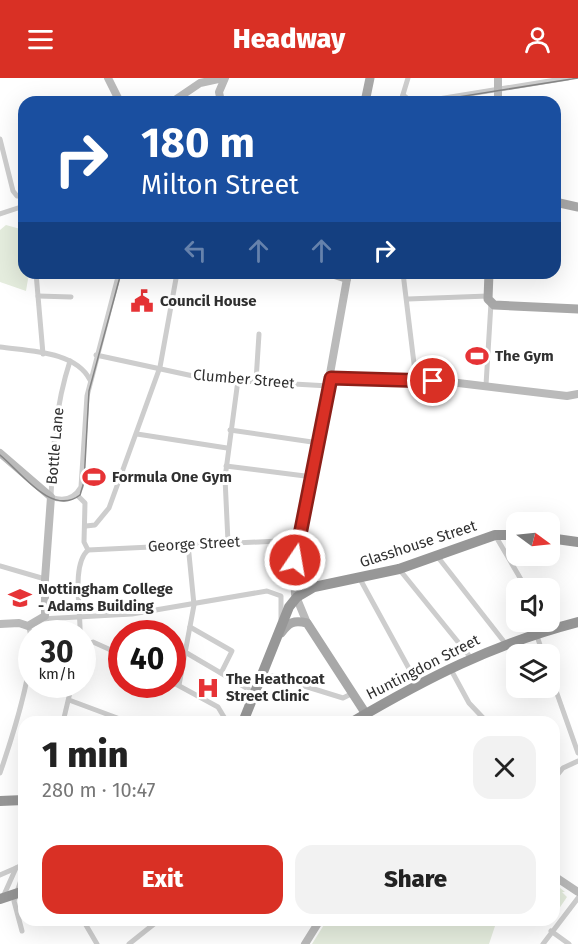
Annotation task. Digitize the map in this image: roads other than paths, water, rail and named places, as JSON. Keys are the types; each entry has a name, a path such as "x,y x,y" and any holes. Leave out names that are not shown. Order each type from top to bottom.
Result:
{"highway":[{"name":"Glasshouse Street","path":"297,597 310,589 399,569 495,535 506,535"},
{"path":"560,540 577,544"},
{"path":"248,716 289,607 297,597"},
{"name":"Huntingdon Street","path":"372,716 418,685 471,658 505,643 578,622"},
{"path":"0,801 18,800"}],"main road":[{"path":"368,96 370,80"},
{"path":"561,203 578,207"},
{"path":"489,279 489,300 502,306 578,309"},
{"path":"280,635 289,623 296,620 308,622 368,716"}],"street":[{"path":"108,78 117,96"},
{"path":"180,96 207,79 224,78 220,96"},
{"path":"404,96 408,78"},
{"path":"498,78 498,96"},
{"path":"459,96 544,80 568,78"},
{"path":"0,139 13,191 18,194"},
{"path":"0,214 18,208"},
{"path":"37,279 43,354"},
{"path":"0,453 51,497 66,500 76,494 82,481 83,423 90,380 117,279"},
{"path":"86,526 95,525 109,508 137,434 160,367 176,279"},
{"path":"308,622 297,597 295,560 320,443 347,279"},
{"path":"405,279 416,380"},
{"path":"38,296 71,297"},
{"path":"408,299 489,300 486,385"},
{"path":"256,381 259,334"},
{"path":"0,346 70,361 83,370 90,380"},
{"name":"Clumber Street","path":"96,355 198,377 238,381 330,382"},
{"name":"Bottle Lane","path":"51,497 55,416 70,361"},
{"path":"330,382 416,380 486,385 567,396 578,394"},
{"path":"228,542 227,448 238,381"},
{"path":"230,430 320,443"},
{"path":"137,434 227,448"},
{"path":"226,466 313,477"},
{"path":"76,494 85,503 84,542 88,550 83,555 79,580 80,617"},
{"path":"41,620 46,612 45,579 51,497"},
{"path":"495,535 520,578"},
{"name":"George Street","path":"88,550 299,540"},
{"path":"186,647 194,605 188,544"},
{"path":"437,556 505,643"},
{"path":"295,560 298,581 310,589"},
{"path":"0,566 45,579"},
{"path":"399,569 471,658"},
{"path":"360,579 418,685"},
{"path":"41,620 132,614 267,591 276,593 282,599 280,635"},
{"path":"0,624 18,623"},
{"path":"190,627 232,651 220,673"},
{"path":"536,633 540,644"},
{"path":"186,653 257,693"},
{"path":"450,669 469,703 481,716"},
{"path":"272,676 343,698 353,693"},
{"path":"186,689 218,707 223,716"},
{"path":"0,773 22,698"},
{"path":"559,698 578,753"},
{"path":"65,716 69,700 112,716"},
{"path":"0,750 8,751"},
{"path":"560,771 578,761"},
{"path":"0,875 16,868"},
{"path":"16,868 12,898 18,918"},
{"path":"560,880 578,892"},
{"path":"560,920 578,898"},
{"path":"20,926 22,931"},
{"path":"86,926 97,944"},
{"path":"129,944 152,926"},
{"path":"305,944 316,926"},
{"path":"543,944 555,926"},
{"path":"551,931 567,943"}],"tram line":[{"path":"465,96 578,78"},
{"path":"0,455 37,490 48,496 59,500 69,500 80,495 84,482 89,391 119,279"}],"place":[{"name":"Council House","path":"142,301"},
{"name":"The Gym","path":"477,356"},
{"name":"Formula One Gym","path":"94,477"},
{"name":"Nottingham College - Adams Building","path":"20,598"},
{"name":"The Heathcoat Street Clinic","path":"208,688"}]}
